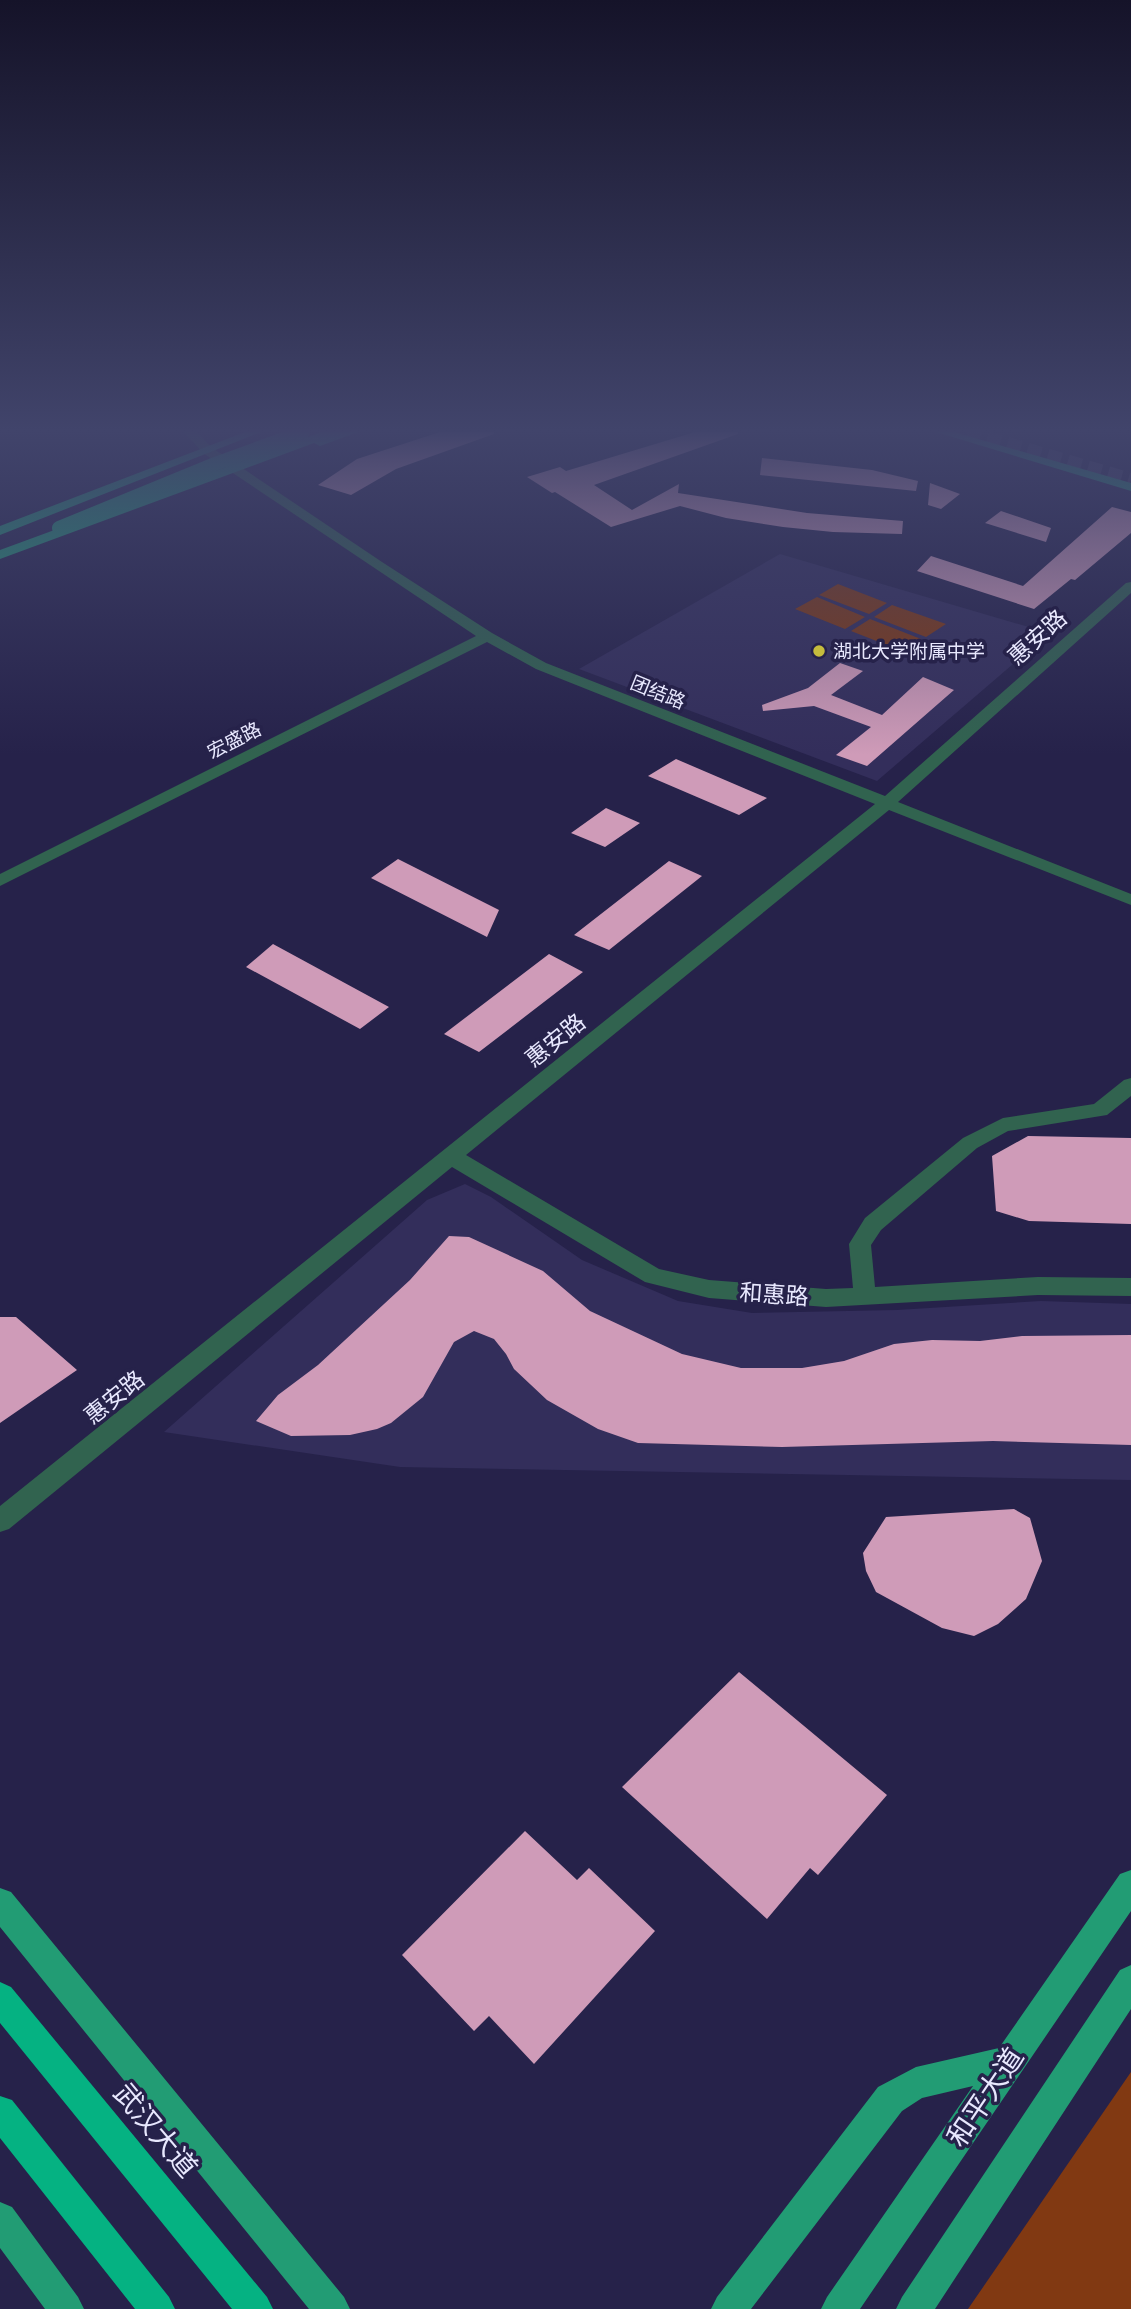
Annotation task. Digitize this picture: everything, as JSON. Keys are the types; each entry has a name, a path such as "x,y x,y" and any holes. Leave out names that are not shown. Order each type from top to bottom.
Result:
{"highway":[{"name":"武汉大道","path":"0,1997 255,2309"},
{"path":"0,2112 157,2309"}],"main road":[{"path":"15,550 35,540"},
{"path":"0,555 43,540"},
{"name":"和平大道","path":"839,2309 1131,1885"},
{"path":"0,1903 332,2309"},
{"path":"914,2309 1131,1981"},
{"path":"729,2309 890,2099 916,2083 1010,2062"},
{"path":"0,2219 66,2309"}],"street":[{"name":"团结路","path":"341,540 487,636 541,666 1131,900"},
{"name":"惠安路","path":"0,1521 887,803 1131,586"},
{"name":"宏盛路","path":"0,881 487,636"},
{"path":"865,1296 860,1244 873,1224 970,1143 1003,1125 1100,1110 1131,1086"},
{"name":"和惠路","path":"451,1156 653,1276 709,1289 826,1298 1038,1286 1131,1287"}],"shaded area":[{"name":"湖北大学附属中学","path":"780,554 1049,633 877,781 579,669"},
{"path":"838,584 887,603 869,614 819,595"},
{"path":"817,597 865,617 845,629 795,609"},
{"path":"892,605 946,624 926,637 874,617"},
{"path":"870,619 921,639 902,651 851,631"},
{"path":"465,1184 491,1197 582,1260 678,1301 752,1313 897,1310 1041,1301 1131,1304 1131,1480 400,1467 164,1432 427,1200"},
{"path":"1131,2072 1131,2309 968,2309"}],"building":[{"path":"1075,540 1123,540 1075,580 1071,579 1034,609 917,571 931,556 1023,586"},
{"path":"840,663 863,671 831,695 882,715 923,677 954,690 867,766 836,755 871,727 814,706 763,711 762,705 808,688"},
{"path":"676,759 767,798 739,815 648,776"},
{"path":"606,808 640,823 605,847 571,833"},
{"path":"398,859 499,910 487,937 371,878"},
{"path":"669,861 702,876 609,950 574,935"},
{"path":"273,944 389,1007 360,1029 246,967"},
{"path":"549,954 583,972 479,1052 444,1034"},
{"path":"1028,1136 1131,1138 1131,1224 1029,1221 996,1211 992,1156"},
{"path":"449,1236 469,1237 543,1271 590,1311 682,1354 741,1368 802,1368 844,1361 894,1344 932,1340 980,1341 1022,1336 1131,1335 1131,1445 993,1441 782,1447 638,1443 598,1429 547,1400 514,1369 494,1339 474,1331 454,1342 423,1397 391,1423 377,1429 350,1435 291,1436 256,1421 278,1395 318,1365 410,1280"},
{"path":"0,1317 16,1317 77,1370 0,1423"},
{"path":"1014,1509 1030,1518 1042,1561 1026,1599 998,1624 974,1636 942,1628 876,1592 866,1571 863,1553 886,1517"},
{"path":"739,1672 887,1795 818,1875 810,1868 767,1919 622,1787"},
{"path":"525,1831 577,1880 589,1868 655,1931 534,2064 489,2016 474,2031 402,1955"}],"place":[{"name":"湖北大学附属中学","path":"819,651"}]}
